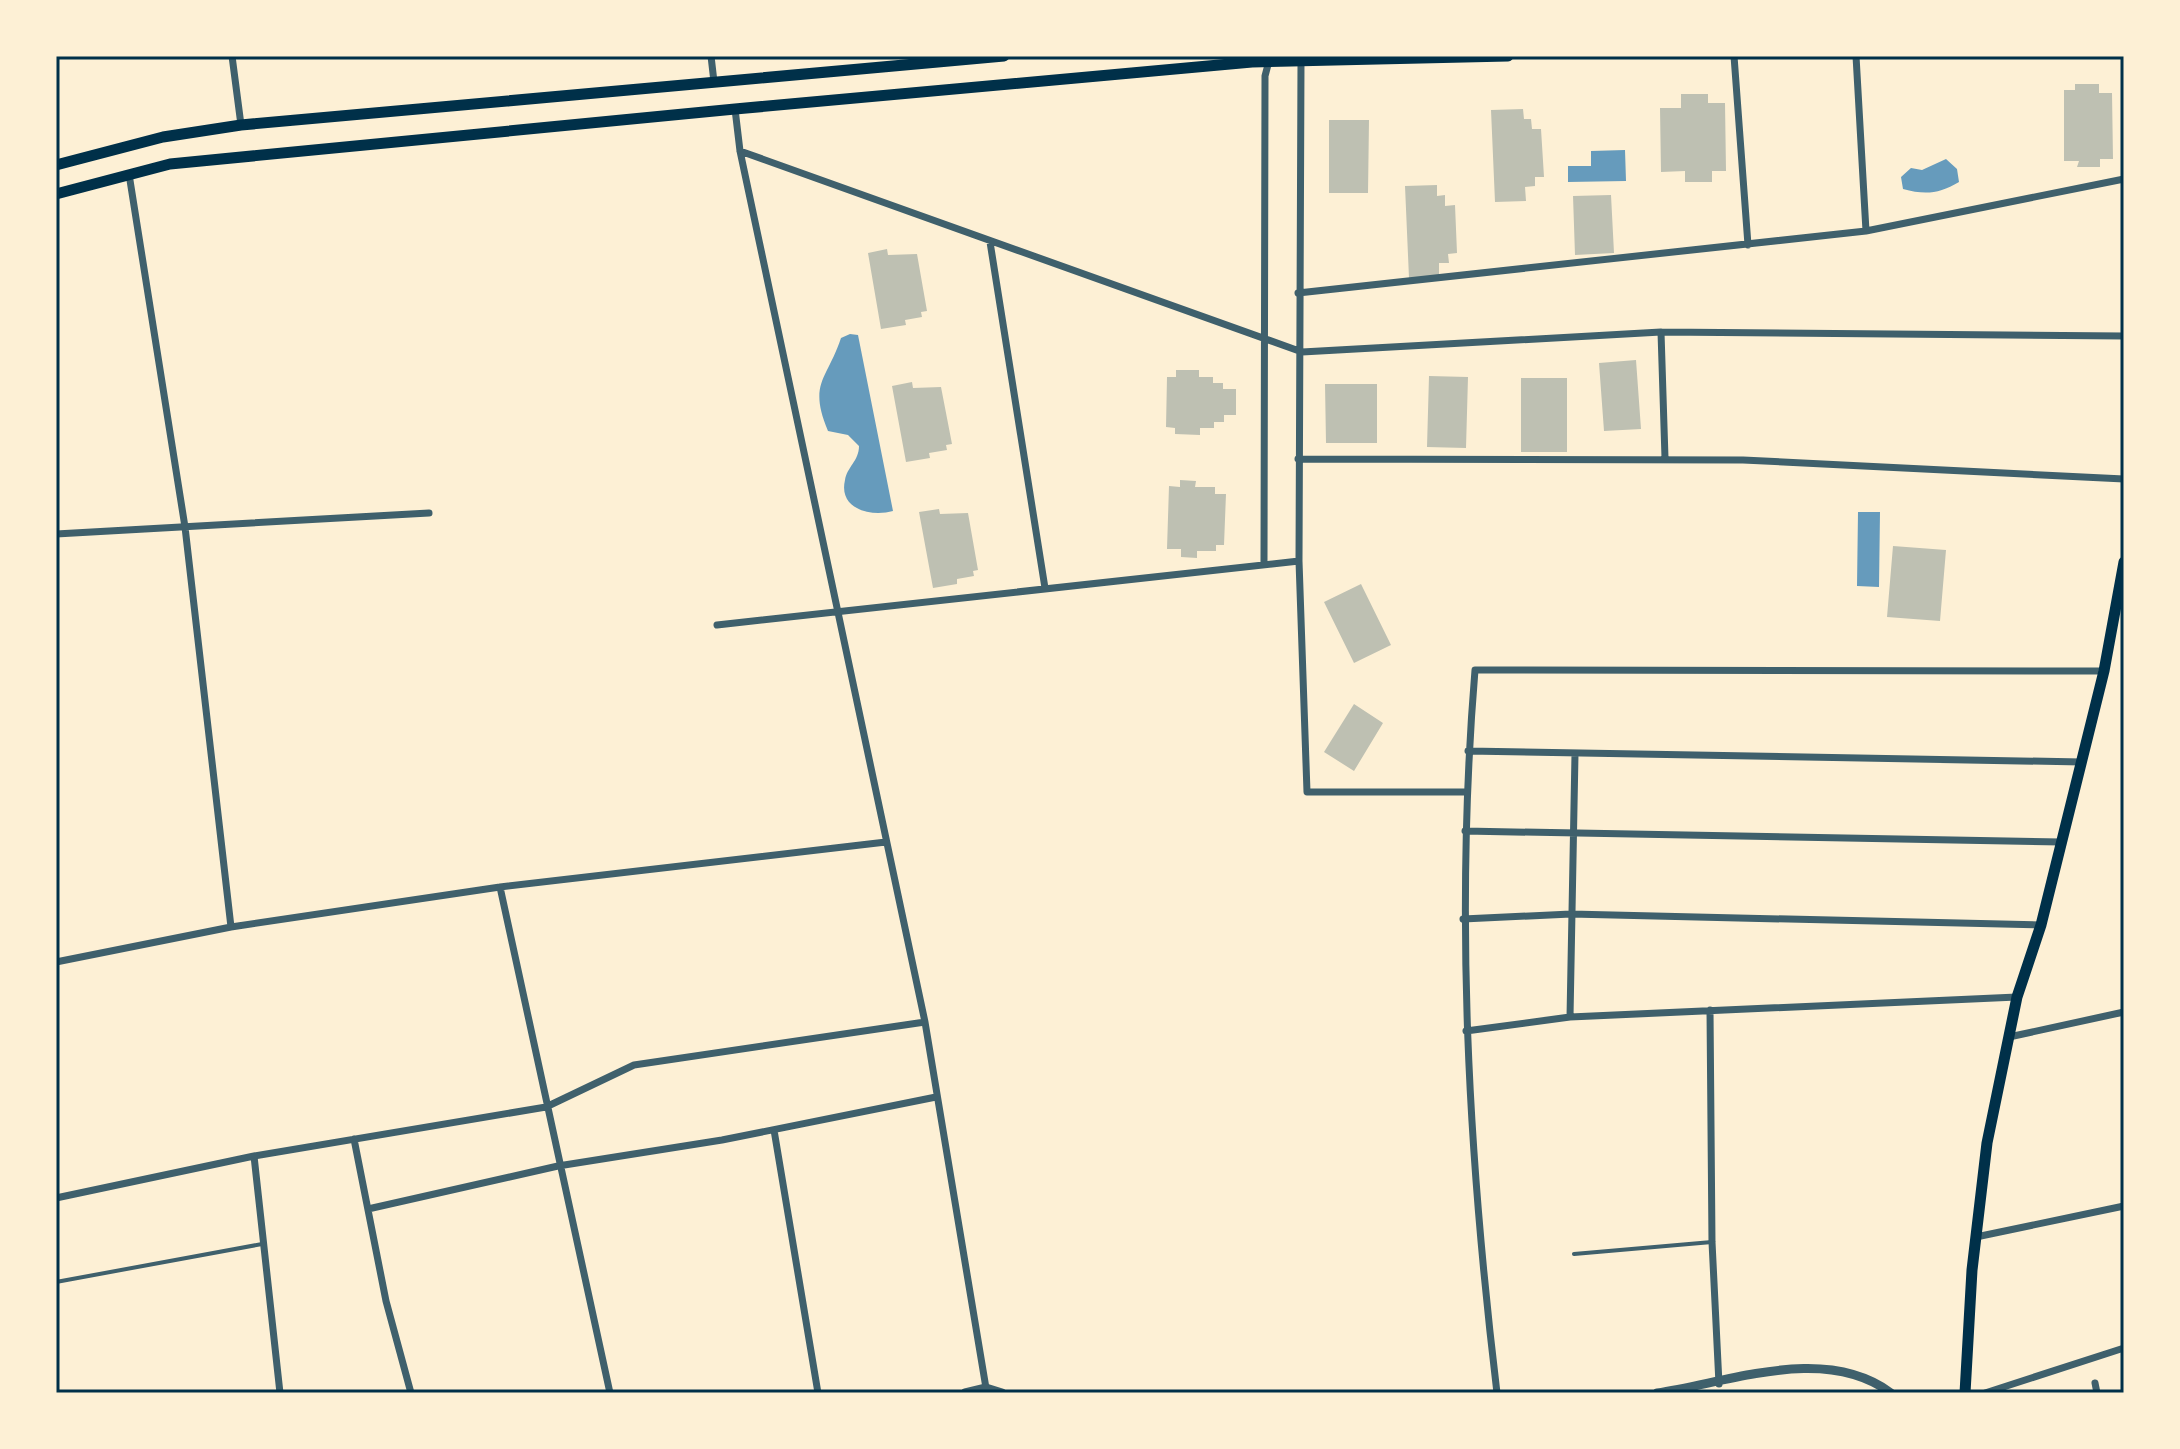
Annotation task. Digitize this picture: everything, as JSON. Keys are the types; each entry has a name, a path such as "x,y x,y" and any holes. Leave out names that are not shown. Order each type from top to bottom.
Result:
{"main road":[{"path":"56,165 151,140 241,125 1004,56"},
{"path":"56,194 129,174 205,160 735,109 1270,59 1508,56"},
{"path":"1965,1393 1976,1237 1987,1143 2017,997 2041,925 2104,671 2124,562"}],"street":[{"path":"232,56 241,125"},
{"path":"711,56 714,82"},
{"path":"1734,56 1748,245"},
{"path":"1856,56 1866,231"},
{"path":"1301,58 1297,350 1299,561 1307,792 1465,792"},
{"path":"1264,564 1265,76 1270,59"},
{"path":"735,109 740,151 925,1022 986,1388"},
{"path":"740,151 1297,350 1661,332 2124,336"},
{"path":"129,174 185,527 231,927"},
{"path":"1298,293 1866,231 2124,179"},
{"path":"990,242 1045,588"},
{"path":"1661,332 1665,458"},
{"path":"1298,459 1665,458 2124,479"},
{"path":"56,534 429,513"},
{"path":"717,625 1299,561"},
{"path":"1497,1393 1483,1271 1466,1031 1463,919 1465,792 1475,670 2104,671"},
{"path":"1468,751 2082,762"},
{"path":"1570,1017 1575,754"},
{"path":"1465,831 2061,842"},
{"path":"56,962 231,927 500,887 886,842"},
{"path":"500,887 558,1166 610,1393"},
{"path":"1463,919 1571,914 2041,925"},
{"path":"1466,1031 1570,1017 2017,997"},
{"path":"1710,1010 1712,1242 1719,1384"},
{"path":"2008,1037 2124,1012"},
{"path":"56,1198 254,1156 546,1107 634,1065 925,1022"},
{"path":"368,1209 558,1166 774,1130 936,1097"},
{"path":"774,1130 818,1393"},
{"path":"354,1139 386,1301 411,1393"},
{"path":"254,1156 280,1393"},
{"path":"1976,1237 2124,1206"},
{"path":"1985,1393 2124,1348"},
{"path":"1657,1393 1812,1367 1856,1375 1891,1393"},
{"path":"2095,1383 2097,1393"},
{"path":"965,1393 986,1388 1002,1393"}],"lane":[{"path":"1574,1254 1712,1242"},
{"path":"56,1282 264,1243"}],"water":[{"path":"1625,150 1626,181 1568,182 1568,166 1591,166 1591,151"},
{"path":"1946,159 1957,169 1959,182 1932,192 1903,189 1901,177 1911,168 1922,170"},
{"path":"858,335 893,511 885,513 858,509 847,498 845,480 859,446 848,435 828,431 822,415 822,382 841,338"},
{"path":"1858,512 1880,512 1879,587 1857,586"}],"building":[{"path":"2075,84 2099,84 2099,93 2112,93 2113,159 2100,159 2100,167 2077,167 2079,161 2064,161 2064,90 2075,90"},
{"path":"1681,94 1708,94 1708,103 1725,103 1726,171 1712,171 1712,182 1685,182 1685,171 1661,172 1660,108 1681,108"},
{"path":"1523,109 1524,119 1531,119 1532,129 1541,129 1544,177 1535,177 1535,186 1525,187 1526,201 1495,202 1491,110"},
{"path":"1329,120 1369,120 1368,193 1329,193"},
{"path":"1437,185 1437,196 1445,195 1445,206 1455,205 1457,253 1448,254 1449,263 1439,263 1439,277 1409,278 1405,186"},
{"path":"1611,195 1614,253 1575,255 1573,196"},
{"path":"887,249 888,255 917,254 927,311 921,312 922,317 905,320 906,325 881,329 868,253"},
{"path":"1636,360 1641,429 1604,431 1599,363"},
{"path":"1176,370 1199,370 1199,377 1213,377 1213,383 1223,383 1223,389 1236,389 1236,415 1224,415 1224,422 1214,422 1214,428 1200,428 1200,435 1175,434 1175,428 1166,427 1167,377 1176,377"},
{"path":"1429,376 1468,377 1466,448 1427,447"},
{"path":"1521,378 1567,378 1567,452 1521,452"},
{"path":"912,382 913,388 941,387 952,444 946,445 947,450 929,453 930,458 906,462 892,386"},
{"path":"1325,384 1377,384 1377,443 1326,443"},
{"path":"1180,480 1196,481 1195,487 1215,487 1215,494 1226,494 1224,545 1216,545 1216,551 1197,551 1197,558 1181,557 1181,549 1167,549 1169,486 1180,487"},
{"path":"939,509 940,514 968,513 978,570 973,571 974,576 957,579 957,584 933,588 919,512"},
{"path":"1893,546 1946,550 1940,621 1887,617"},
{"path":"1361,584 1391,645 1354,663 1324,602"},
{"path":"1354,704 1383,723 1354,771 1324,752"}]}
